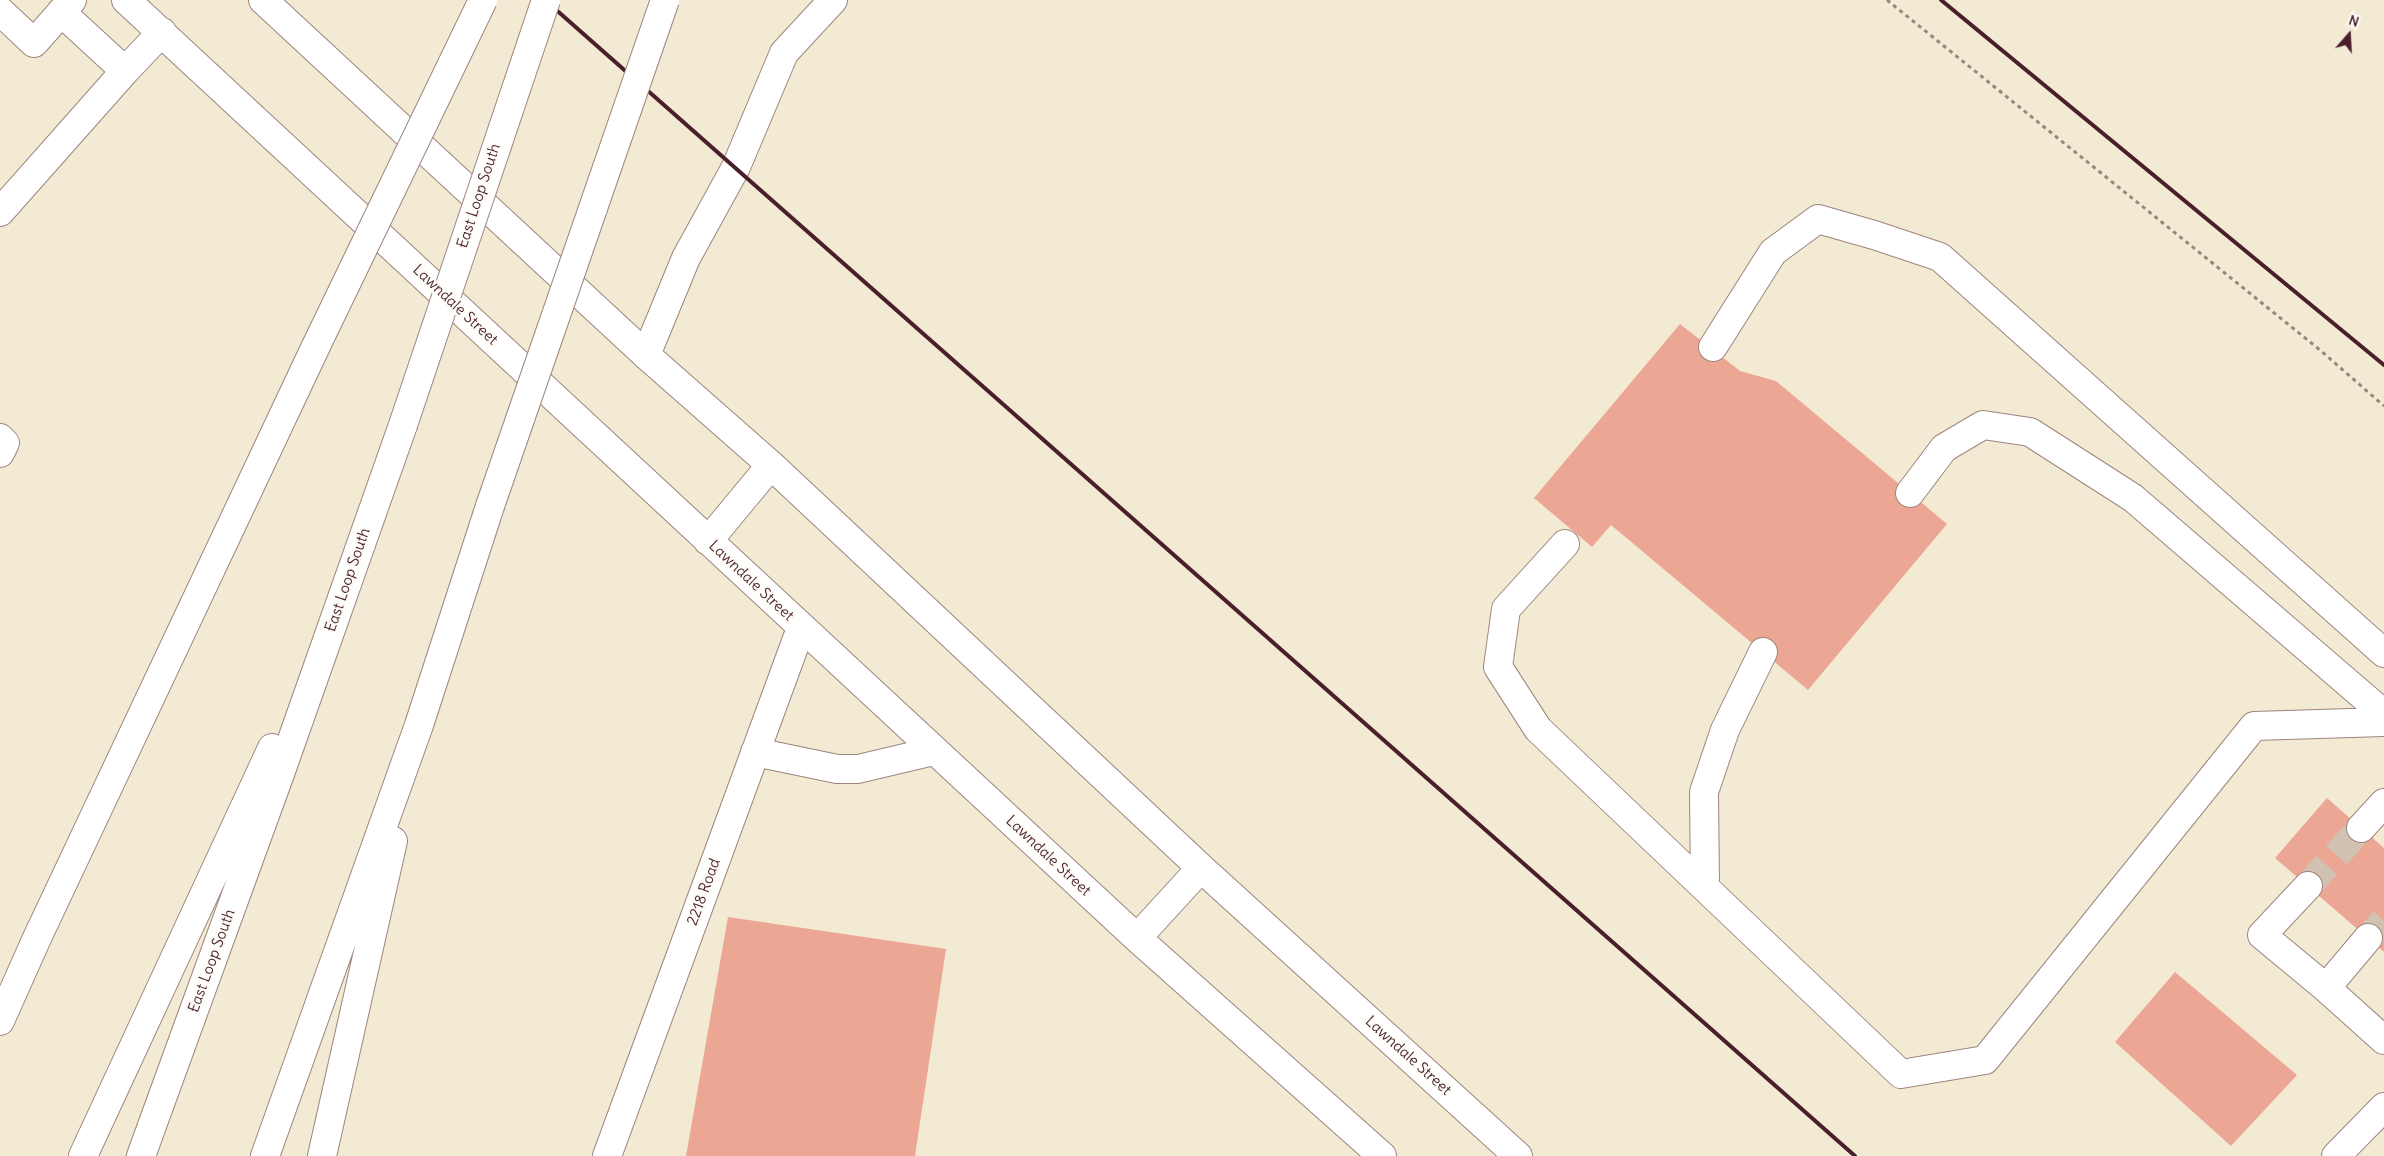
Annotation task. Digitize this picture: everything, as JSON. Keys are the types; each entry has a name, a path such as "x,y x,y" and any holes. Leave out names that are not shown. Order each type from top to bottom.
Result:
{"main road":[{"name":"Lawndale Street","path":"126,0 1137,938 1382,1156"},
{"name":"Lawndale Street","path":"263,0 646,355 771,465 1202,868 1518,1156"},
{"path":"0,1021 36,938 316,346 483,0"},
{"name":"East Loop South","path":"141,1156 403,425 546,0"},
{"path":"265,1156 419,725 490,506 665,0"},
{"path":"646,355 686,258 736,167 784,53 833,0"},
{"path":"0,10 34,43 66,6 125,71"},
{"path":"0,212 162,32"},
{"path":"1713,347 1773,252 1818,219 1940,257 2384,653"},
{"path":"1910,493 1944,448 1983,425 2030,432 2133,498 2384,714"},
{"path":"0,438 5,443 0,453"},
{"path":"708,541 771,465"},
{"path":"1565,544 1506,608 1498,667 1538,729 1901,1074 1985,1060 2254,726 2384,722"},
{"path":"83,1156 340,602"},
{"name":"2218 Road","path":"607,1156 801,628"},
{"path":"1705,887 1704,792 1725,730 1763,652"},
{"path":"322,1156 419,725"},
{"path":"755,752 837,769 858,769 934,751"},
{"path":"2361,828 2384,803"},
{"path":"1137,938 1202,868"},
{"path":"2308,886 2262,935 2326,988 2384,1040"},
{"path":"2326,988 2368,938"},
{"path":"2336,1156 2384,1107"}],"path":[{"path":"1887,0 2312,343 2384,406"}],"building":[{"path":"1680,324 1740,371 1776,381 1947,524 1808,690 1611,525 1592,547 1534,498"},
{"path":"2327,798 2384,848 2384,952 2275,858"},
{"path":"728,917 946,949 915,1156 686,1156"},
{"path":"2175,972 2297,1075 2231,1146 2115,1042"}],"tunnel":[{"path":"2308,886 2361,828"},
{"path":"2368,938 2384,921"}],"railway":[{"path":"545,0 1855,1156"},
{"path":"1941,0 2384,365"}]}
